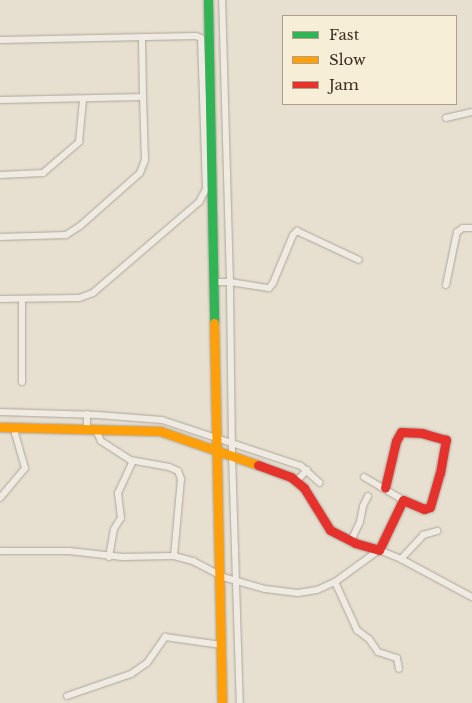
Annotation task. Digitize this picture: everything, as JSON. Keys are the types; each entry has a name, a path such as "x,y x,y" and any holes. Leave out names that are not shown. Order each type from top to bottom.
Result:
{"street":[{"path":"0,299 79,298 93,294 203,198 206,189 208,0"},
{"path":"222,0 230,282 232,450 240,703"},
{"path":"0,40 196,36 203,40 206,51 214,282 222,576 222,703"},
{"path":"0,237 66,235 80,226 140,173 145,160 142,37"},
{"path":"0,100 143,98"},
{"path":"0,176 43,173 79,142 83,100"},
{"path":"446,118 472,112"},
{"path":"446,285 457,232 463,228 472,228"},
{"path":"214,282 230,282 269,288 274,282 293,235 297,231 358,260"},
{"path":"22,300 22,382"},
{"path":"0,412 160,431 218,445"},
{"path":"0,427 17,428 162,420 284,474 302,476 320,483"},
{"path":"89,424 101,442 133,461 178,470 180,475 174,556"},
{"path":"0,498 25,468 15,434 17,428"},
{"path":"364,477 403,500 424,509 430,507 446,445 444,439 407,431 401,432 396,441 385,488"},
{"path":"232,450 301,466 302,476 330,530 351,541 401,559 472,597"},
{"path":"109,557 114,528 121,518 118,493 133,461"},
{"path":"351,541 360,522 363,506 368,496"},
{"path":"0,551 69,551 109,557 174,556 193,561 222,576 265,589 298,593 317,590 335,582 379,550 403,500"},
{"path":"401,559 423,536 437,532"},
{"path":"335,582 348,606 357,630 369,639 378,652 397,658 399,669"},
{"path":"67,696 131,674 147,663 165,637 221,646"}],"traffic: fast":[{"path":"208,0 214,323"}],"traffic: slow":[{"path":"214,323 222,703"},
{"path":"0,427 160,431 258,465"}],"traffic: jam":[{"path":"258,465 291,477 304,488 330,530 355,543 379,550 403,500 424,509 430,507 440,473 446,440 422,433 401,432 396,441 385,488"}]}
